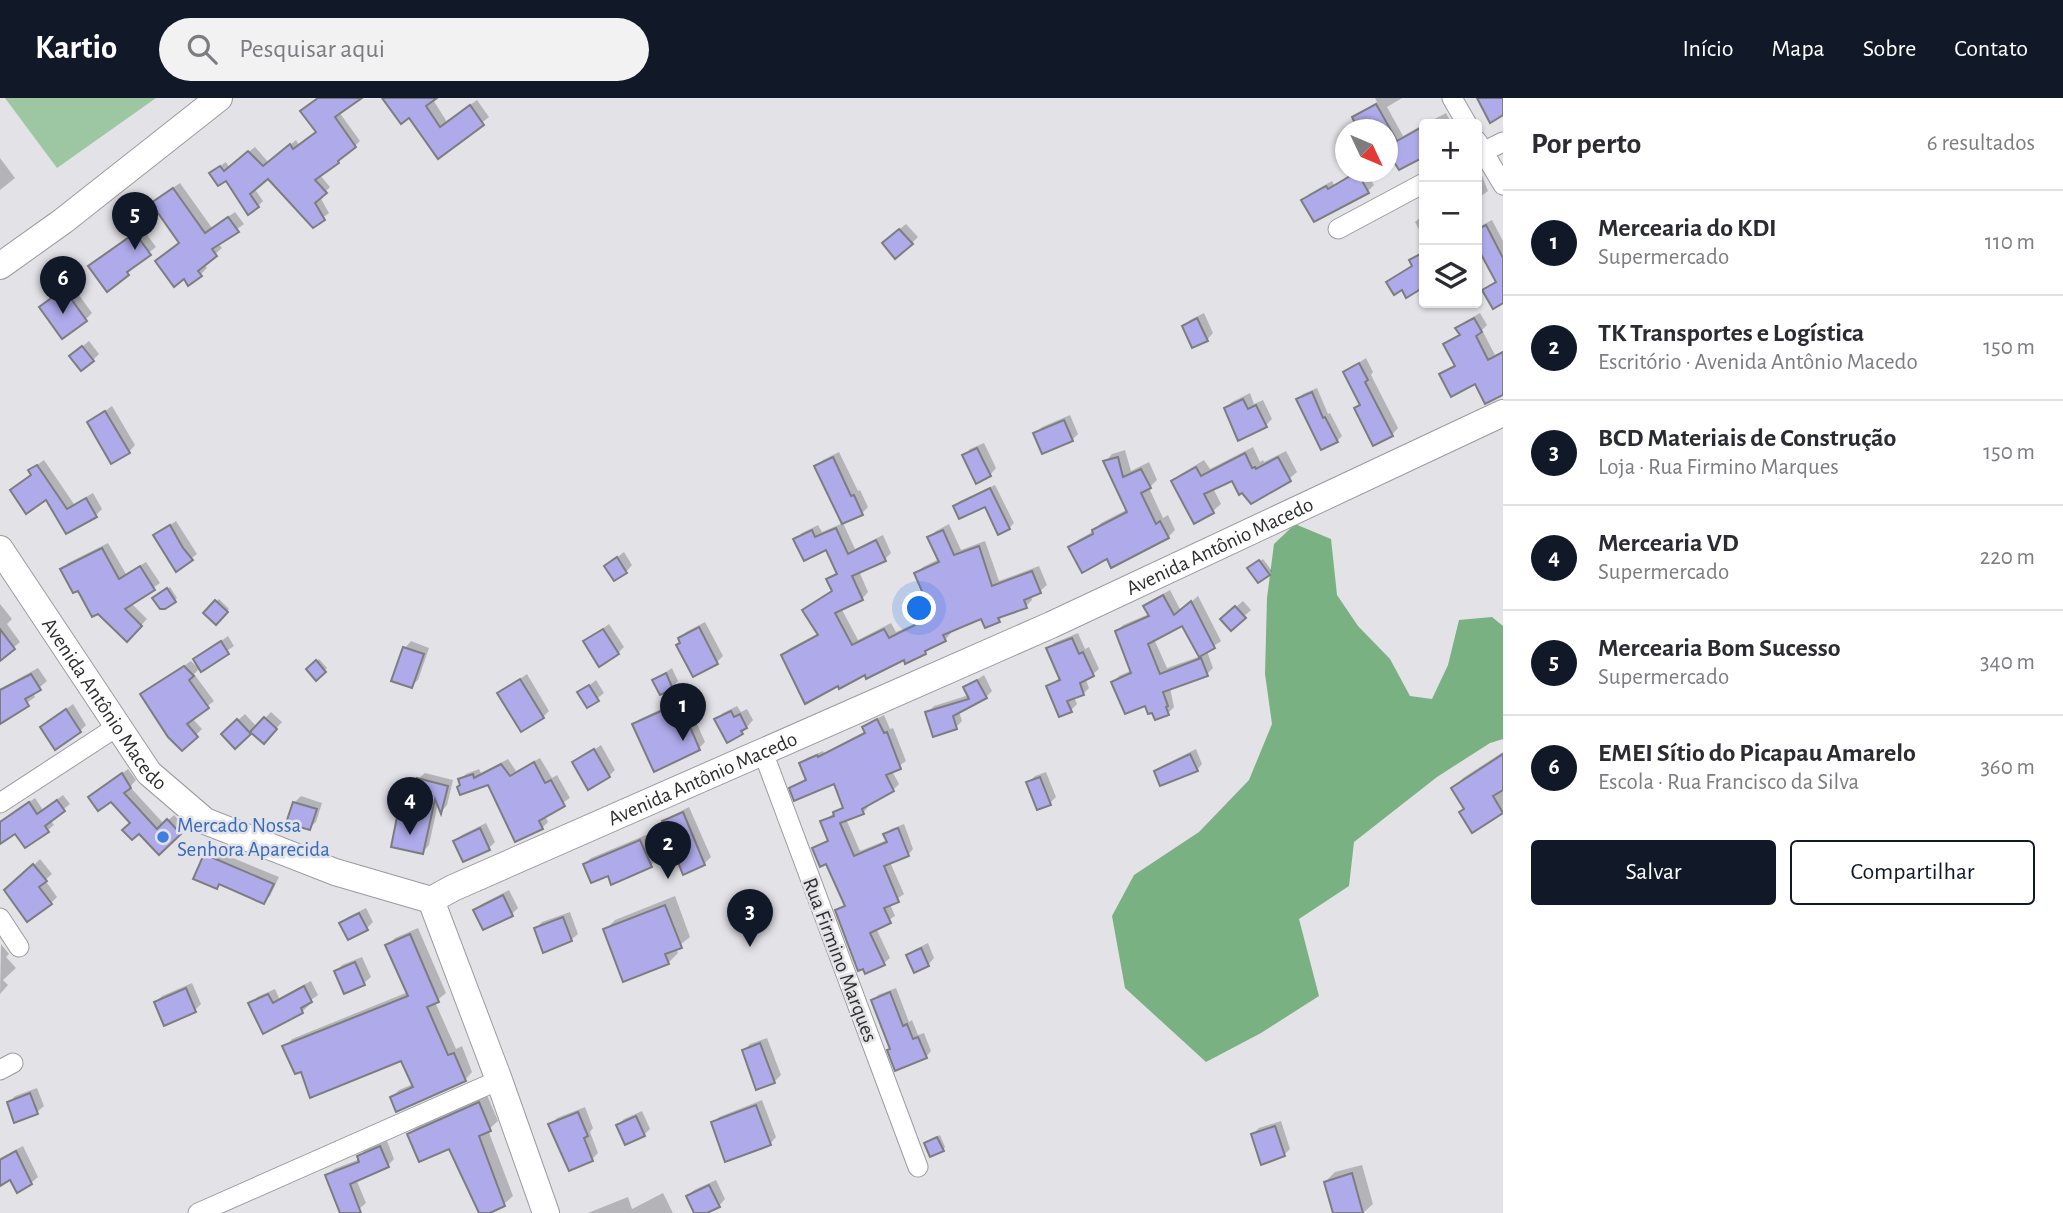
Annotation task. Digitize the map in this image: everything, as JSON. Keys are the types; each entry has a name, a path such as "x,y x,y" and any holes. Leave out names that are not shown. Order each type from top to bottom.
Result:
{"street":[{"path":"0,266 219,98"},
{"path":"1452,98 1464,119"},
{"path":"1482,148 1503,142"},
{"path":"1482,154 1503,185"},
{"path":"1338,229 1419,186"},
{"name":"Avenida Antônio Macedo","path":"0,549 149,773 205,821 335,872 431,900 1051,625 1503,414"},
{"path":"0,803 118,726"},
{"name":"Rua Firmino Marques","path":"763,752 918,1167"},
{"path":"431,900 546,1213"},
{"path":"0,918 19,947"},
{"path":"198,1213 499,1080"}],"green space":[{"path":"5,98 156,98 57,168"},
{"path":"1295,524 1331,539 1337,595 1358,626 1390,659 1410,696 1432,699 1448,665 1459,620 1492,617 1503,626 1503,739 1490,743 1437,777 1354,842 1349,886 1299,919 1319,996 1261,1033 1206,1062 1125,988 1112,916 1134,875 1199,832 1249,780 1272,724 1265,674 1267,598 1274,544"}],"building":[{"path":"318,98 362,98 335,117 356,147 315,180 327,193 315,203 325,220 313,228 268,179 250,194 259,207 248,215 226,181 218,186 209,173 220,166 224,171 248,151 263,166 290,144 293,149 316,132 300,111"},
{"path":"382,98 437,98 426,106 440,127 470,105 484,125 438,159 409,118 401,124"},
{"path":"1477,98 1503,98 1503,115 1490,123"},
{"path":"1376,104 1385,119 1353,119 1352,117"},
{"path":"1419,129 1419,160 1399,170 1398,140"},
{"path":"1340,182 1363,182 1369,193 1314,222 1301,200 1326,186 1328,189"},
{"path":"173,188 205,233 228,217 239,232 212,249 217,256 198,271 202,276 188,286 184,279 174,287 155,261 179,243 151,203"},
{"path":"1486,225 1503,258 1503,303 1493,309 1482,290 1496,282 1482,256 1482,227"},
{"path":"899,229 913,244 895,259 882,243"},
{"path":"135,233 151,255 127,272 129,275 107,292 88,266"},
{"path":"1419,255 1419,290 1406,298 1402,290 1394,295 1386,282 1412,266 1409,260"},
{"path":"64,289 87,321 62,339 39,307"},
{"path":"1197,318 1208,341 1192,348 1182,326"},
{"path":"1474,318 1482,332 1476,336 1488,360 1503,352 1503,395 1485,404 1475,384 1451,397 1439,374 1455,366 1443,344 1460,335 1455,328"},
{"path":"82,346 94,361 81,371 69,356"},
{"path":"1359,363 1368,380 1365,382 1393,436 1373,446 1354,408 1360,405 1343,372"},
{"path":"1312,392 1323,418 1325,417 1338,442 1321,450 1296,399"},
{"path":"1243,399 1248,409 1256,405 1267,427 1238,441 1224,408"},
{"path":"105,411 130,453 111,464 87,422"},
{"path":"1064,420 1073,441 1042,454 1033,433"},
{"path":"977,448 991,476 976,484 962,455"},
{"path":"1245,453 1252,468 1256,469 1278,457 1291,481 1251,504 1242,493 1239,495 1232,481 1204,494 1214,513 1194,524 1171,481 1196,467 1201,476"},
{"path":"833,457 863,515 842,524 814,466"},
{"path":"1118,457 1123,477 1141,469 1151,488 1141,493 1156,524 1160,521 1169,538 1111,568 1107,559 1082,573 1068,547 1093,534 1092,530 1127,512 1103,461"},
{"path":"37,465 67,509 86,498 97,517 66,534 46,500 26,514 10,490 31,475 28,470"},
{"path":"990,488 1010,529 998,535 985,507 959,519 953,506"},
{"path":"170,525 193,560 176,572 153,535"},
{"path":"836,528 848,554 876,540 886,561 852,576 863,600 835,613 852,645 884,629 889,638 915,625 911,615 929,607 914,573 939,562 927,537 943,530 954,555 979,546 992,586 1032,571 1041,593 1024,600 1027,608 998,618 1000,622 985,628 981,619 943,635 946,641 925,651 926,654 905,664 904,660 866,679 865,675 839,689 838,686 805,704 781,655 818,635 802,610 832,591 826,579 837,574 826,550 804,561 793,539 812,530 815,537"},
{"path":"102,548 119,579 140,566 155,590 125,609 142,626 127,642 98,614 92,617 78,591 73,593 60,569"},
{"path":"617,557 627,573 614,581 604,566"},
{"path":"1259,560 1270,575 1258,583 1247,568"},
{"path":"167,588 176,602 160,609 152,598"},
{"path":"1163,595 1174,615 1191,601 1215,648 1199,657 1182,626 1148,644 1160,674 1201,658 1208,676 1163,692 1169,715 1155,720 1152,713 1148,714 1145,706 1125,714 1111,682 1131,673 1115,631 1149,616 1143,606"},
{"path":"215,600 228,612 216,625 203,613"},
{"path":"1235,606 1246,618 1231,631 1220,619"},
{"path":"699,627 718,664 693,677 676,645 680,643 678,638"},
{"path":"0,629 15,649 0,661"},
{"path":"603,629 619,654 599,667 583,641"},
{"path":"1072,638 1079,654 1083,652 1094,676 1080,683 1084,695 1067,701 1072,712 1059,717 1046,686 1060,680 1046,648"},
{"path":"221,641 229,654 201,672 193,659"},
{"path":"403,647 424,654 412,688 391,681"},
{"path":"316,660 326,672 316,681 306,669"},
{"path":"184,666 194,676 189,680 209,708 187,724 198,737 182,751 168,737 140,694"},
{"path":"666,673 673,689 660,695 652,680"},
{"path":"31,674 41,690 25,699 29,706 0,724 0,690"},
{"path":"520,679 544,718 521,732 497,693"},
{"path":"977,680 987,698 953,716 957,729 933,737 925,712 969,699 963,687"},
{"path":"589,685 599,701 587,708 577,692"},
{"path":"670,707 675,717 684,713 700,750 654,772 632,724"},
{"path":"66,709 81,732 55,750 40,727"},
{"path":"731,711 734,717 740,714 747,728 741,731 743,734 727,743 714,719"},
{"path":"264,717 277,729 264,744 250,732"},
{"path":"237,719 251,734 235,749 221,734"},
{"path":"877,719 884,733 887,732 901,769 886,775 894,791 862,809 864,814 840,823 854,856 887,842 883,834 898,828 909,856 884,866 899,902 884,908 891,923 870,933 885,965 865,974 863,969 858,971 835,910 845,906 826,864 820,867 812,848 828,841 820,821 834,816 833,812 843,808 834,784 794,801 789,788 806,780 799,763 817,755 818,757 865,733 862,727"},
{"path":"594,749 610,777 588,790 572,762"},
{"path":"1190,754 1198,771 1160,786 1154,771"},
{"path":"1503,754 1503,790 1493,796 1503,813 1472,833 1459,812 1464,809 1451,788"},
{"path":"534,762 545,783 551,780 565,806 539,821 543,829 515,842 488,785 460,795 458,779 473,774 474,778 501,764 510,776"},
{"path":"122,773 131,788 124,793 157,829 167,819 181,834 159,855 139,834 132,840 122,830 130,823 111,802 98,811 88,797"},
{"path":"1040,777 1051,805 1037,810 1026,782"},
{"path":"417,778 448,786 441,814 435,799 423,854 391,847 397,817 407,819"},
{"path":"57,800 65,811 45,826 49,832 25,848 15,834 0,844 0,822 29,802 37,814"},
{"path":"293,802 317,809 310,830 286,823"},
{"path":"683,812 705,865 683,875 662,821"},
{"path":"480,828 490,850 463,862 453,841"},
{"path":"640,840 652,867 611,885 608,876 591,883 583,864"},
{"path":"204,854 274,884 264,904 219,884 217,889 193,879"},
{"path":"33,864 47,881 39,887 52,904 27,922 4,890"},
{"path":"503,895 513,916 483,930 473,910"},
{"path":"665,905 682,948 665,954 669,964 623,982 603,929"},
{"path":"359,913 368,930 348,940 339,923"},
{"path":"563,917 572,941 543,953 534,928"},
{"path":"410,934 439,1002 427,1007 448,1055 454,1053 466,1081 396,1112 390,1097 413,1087 401,1061 310,1098 301,1072 295,1074 282,1046 408,996 385,945"},
{"path":"921,948 929,966 914,973 906,955"},
{"path":"355,962 365,985 344,994 334,971"},
{"path":"304,986 312,1002 301,1008 303,1013 263,1034 248,1003 268,994 273,1003"},
{"path":"186,988 196,1012 164,1026 154,1002"},
{"path":"890,992 903,1026 907,1024 913,1039 918,1037 927,1058 895,1071 887,1050 890,1049 871,1000"},
{"path":"760,1043 775,1083 756,1090 742,1050"},
{"path":"30,1093 38,1114 14,1123 7,1102"},
{"path":"479,1102 491,1131 479,1136 505,1206 490,1213 479,1213 449,1149 419,1162 407,1134"},
{"path":"756,1105 771,1145 725,1162 711,1122"},
{"path":"578,1112 588,1136 584,1138 593,1161 569,1171 548,1124"},
{"path":"636,1116 645,1136 625,1145 616,1125"},
{"path":"1275,1126 1285,1156 1261,1165 1251,1134"},
{"path":"937,1137 944,1151 930,1157 924,1143"},
{"path":"380,1146 389,1167 350,1184 361,1213 340,1213 325,1175 359,1162 357,1156"},
{"path":"16,1151 32,1184 17,1193 10,1180 0,1186 0,1160"},
{"path":"1352,1173 1363,1213 1333,1213 1324,1182"},
{"path":"709,1185 720,1207 707,1213 694,1213 686,1196"}],"place":[{"name":"Mercearia Bom Sucesso","path":"135,250"},
{"name":"EMEI Sítio do Picapau Amarelo","path":"63,314"},
{"name":"Mercearia do KDI","path":"683,741"},
{"name":"Mercearia VD","path":"410,835"},
{"name":"Mercado Nossa Senhora Aparecida","path":"163,837"},
{"name":"TK Transportes e Logística","path":"668,879"},
{"name":"BCD Materiais de Construção","path":"750,947"}]}
